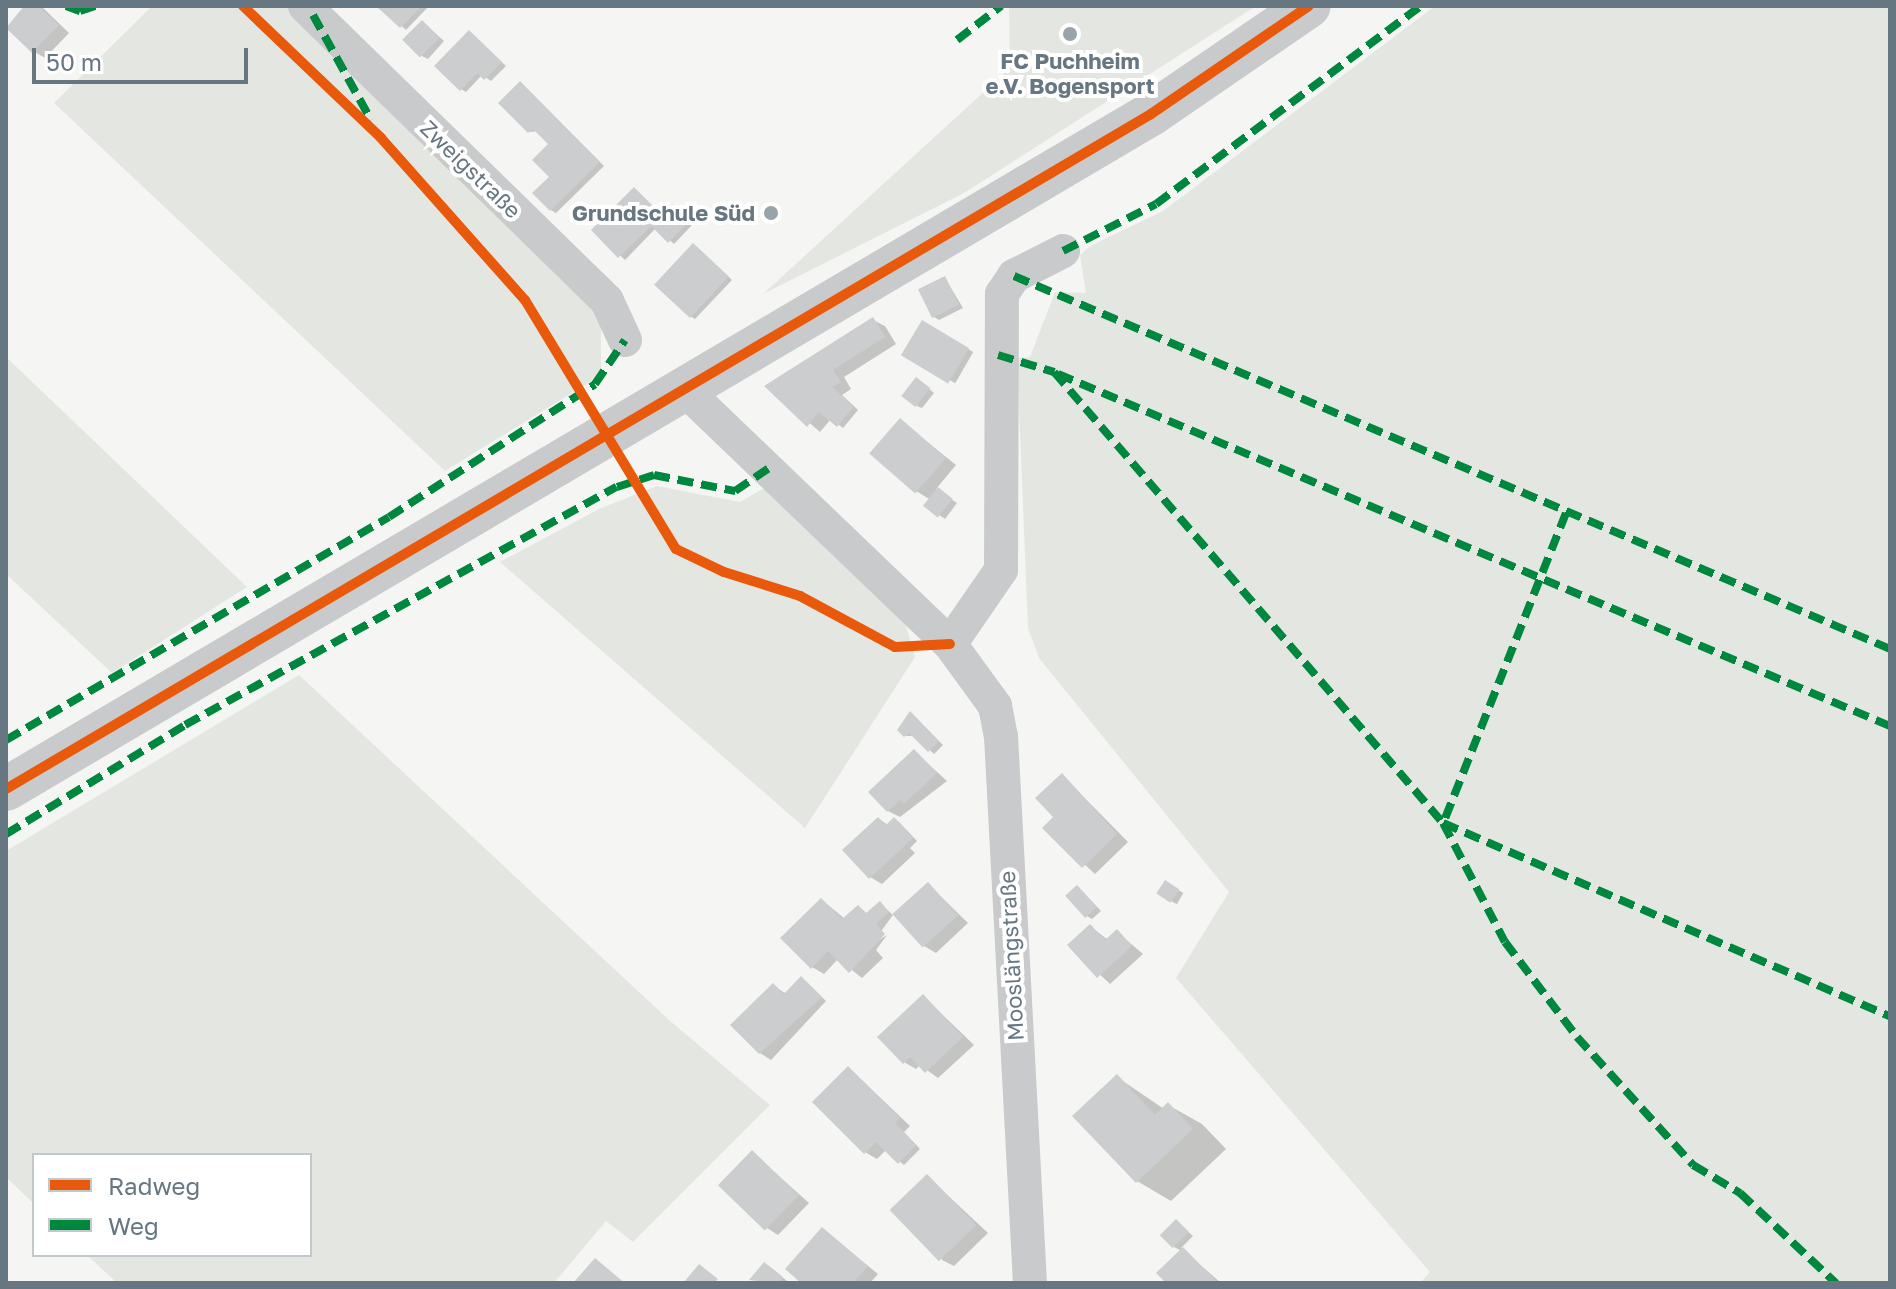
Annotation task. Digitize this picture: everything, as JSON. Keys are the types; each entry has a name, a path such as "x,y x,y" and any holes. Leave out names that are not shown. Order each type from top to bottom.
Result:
{"street":[{"name":"Zweigstraße","path":"305,6 607,301 625,340"},
{"path":"6,789 686,391 1151,114 1309,6"},
{"path":"950,644 1001,570 1002,294 1014,276 1063,251"},
{"name":"Mooslängstraße","path":"686,391 950,644 995,706 1001,736 1030,1283"}],"shaded area":[{"path":"152,6 318,6 601,306 601,375 445,471 54,103"},
{"path":"1009,6 1256,6 964,193 763,294 1010,68"},
{"path":"1435,6 1890,6 1890,1283 1420,1283 1430,1272 1176,978 1229,892 1039,658 1028,628 1017,358 1030,357 1055,292 1086,293 1080,255 1090,246 1163,211"},
{"path":"6,357 247,587 112,673 6,574"},
{"path":"657,486 740,502 766,487 905,622 915,657 805,828 500,562 599,509"},
{"path":"299,675 669,1020 770,1105 633,1242 606,1221 554,1283 117,1283 89,1257 312,1257 312,1153 32,1153 32,1202 6,1177 6,851"}],"building":[{"path":"24,6 38,6 59,25 32,53 6,28"},
{"path":"376,6 422,6 400,28"},
{"path":"422,20 440,38 420,57 402,40"},
{"path":"469,30 502,62 484,80 477,73 460,91 434,66"},
{"path":"520,81 600,162 550,211 532,193 549,177 532,160 548,144 533,129 528,133 498,103"},
{"path":"634,187 662,215 672,204 690,220 668,243 651,226 618,258 591,230"},
{"path":"693,243 729,276 690,318 654,285"},
{"path":"945,276 959,305 932,318 918,289"},
{"path":"873,317 885,337 833,370 841,382 832,387 854,406 837,427 819,412 807,427 764,386"},
{"path":"922,320 969,348 948,383 901,355"},
{"path":"916,377 930,388 915,407 901,396"},
{"path":"900,418 946,458 915,493 869,453"},
{"path":"938,487 953,499 938,518 923,506"},
{"path":"910,711 939,741 928,752 909,733 904,737 897,730"},
{"path":"914,749 937,773 904,804 900,800 887,812 868,792"},
{"path":"1062,773 1117,834 1082,868 1042,828 1053,817 1035,798"},
{"path":"878,817 886,825 894,817 913,838 869,879 842,850"},
{"path":"1165,880 1179,889 1171,903 1156,893"},
{"path":"928,882 958,915 922,948 892,914"},
{"path":"1077,885 1097,907 1085,918 1065,896"},
{"path":"821,898 842,919 858,905 866,913 880,901 889,912 876,924 885,934 849,973 828,951 811,969 780,938"},
{"path":"1090,924 1105,940 1117,929 1132,946 1097,978 1067,945"},
{"path":"801,976 822,997 759,1054 730,1025 773,983 784,994"},
{"path":"923,994 963,1037 925,1073 910,1057 903,1064 877,1037"},
{"path":"848,1066 900,1118 895,1123 916,1145 898,1164 876,1142 864,1154 812,1102"},
{"path":"1117,1074 1155,1115 1168,1102 1193,1129 1136,1183 1072,1116"},
{"path":"752,1150 799,1195 765,1230 718,1185"},
{"path":"927,1174 976,1225 939,1261 890,1210"},
{"path":"1176,1219 1189,1232 1172,1248 1160,1235"},
{"path":"822,1227 868,1266 853,1283 801,1283 785,1269"},
{"path":"1183,1247 1218,1283 1166,1283 1156,1273"},
{"path":"595,1258 620,1279 625,1283 573,1283"},
{"path":"764,1262 783,1277 778,1283 749,1280"},
{"path":"699,1264 718,1279 714,1283 684,1282"}],"marked path":[{"path":"66,6 80,11 95,6"},
{"path":"957,40 1001,6"},
{"path":"1063,251 1156,204 1421,6"},
{"path":"313,15 371,120"},
{"path":"1014,276 1890,649"},
{"path":"6,740 389,517 595,384 625,340"},
{"path":"998,355 1054,372 1443,823 1505,942 1577,1037 1693,1165 1740,1193 1836,1283"},
{"path":"1058,374 1890,726"},
{"path":"6,834 185,725 617,487 654,475 735,491 768,469"},
{"path":"1566,513 1443,823 1890,1016"}],"cycle path":[{"path":"243,6 381,138 525,300 676,549 724,572 800,596 895,647 950,644"},
{"path":"6,789 1151,114 1309,6"}],"place":[{"name":"FC Puchheim e.V. Bogensport","path":"1070,34"},
{"name":"Grundschule Süd","path":"771,213"}]}
